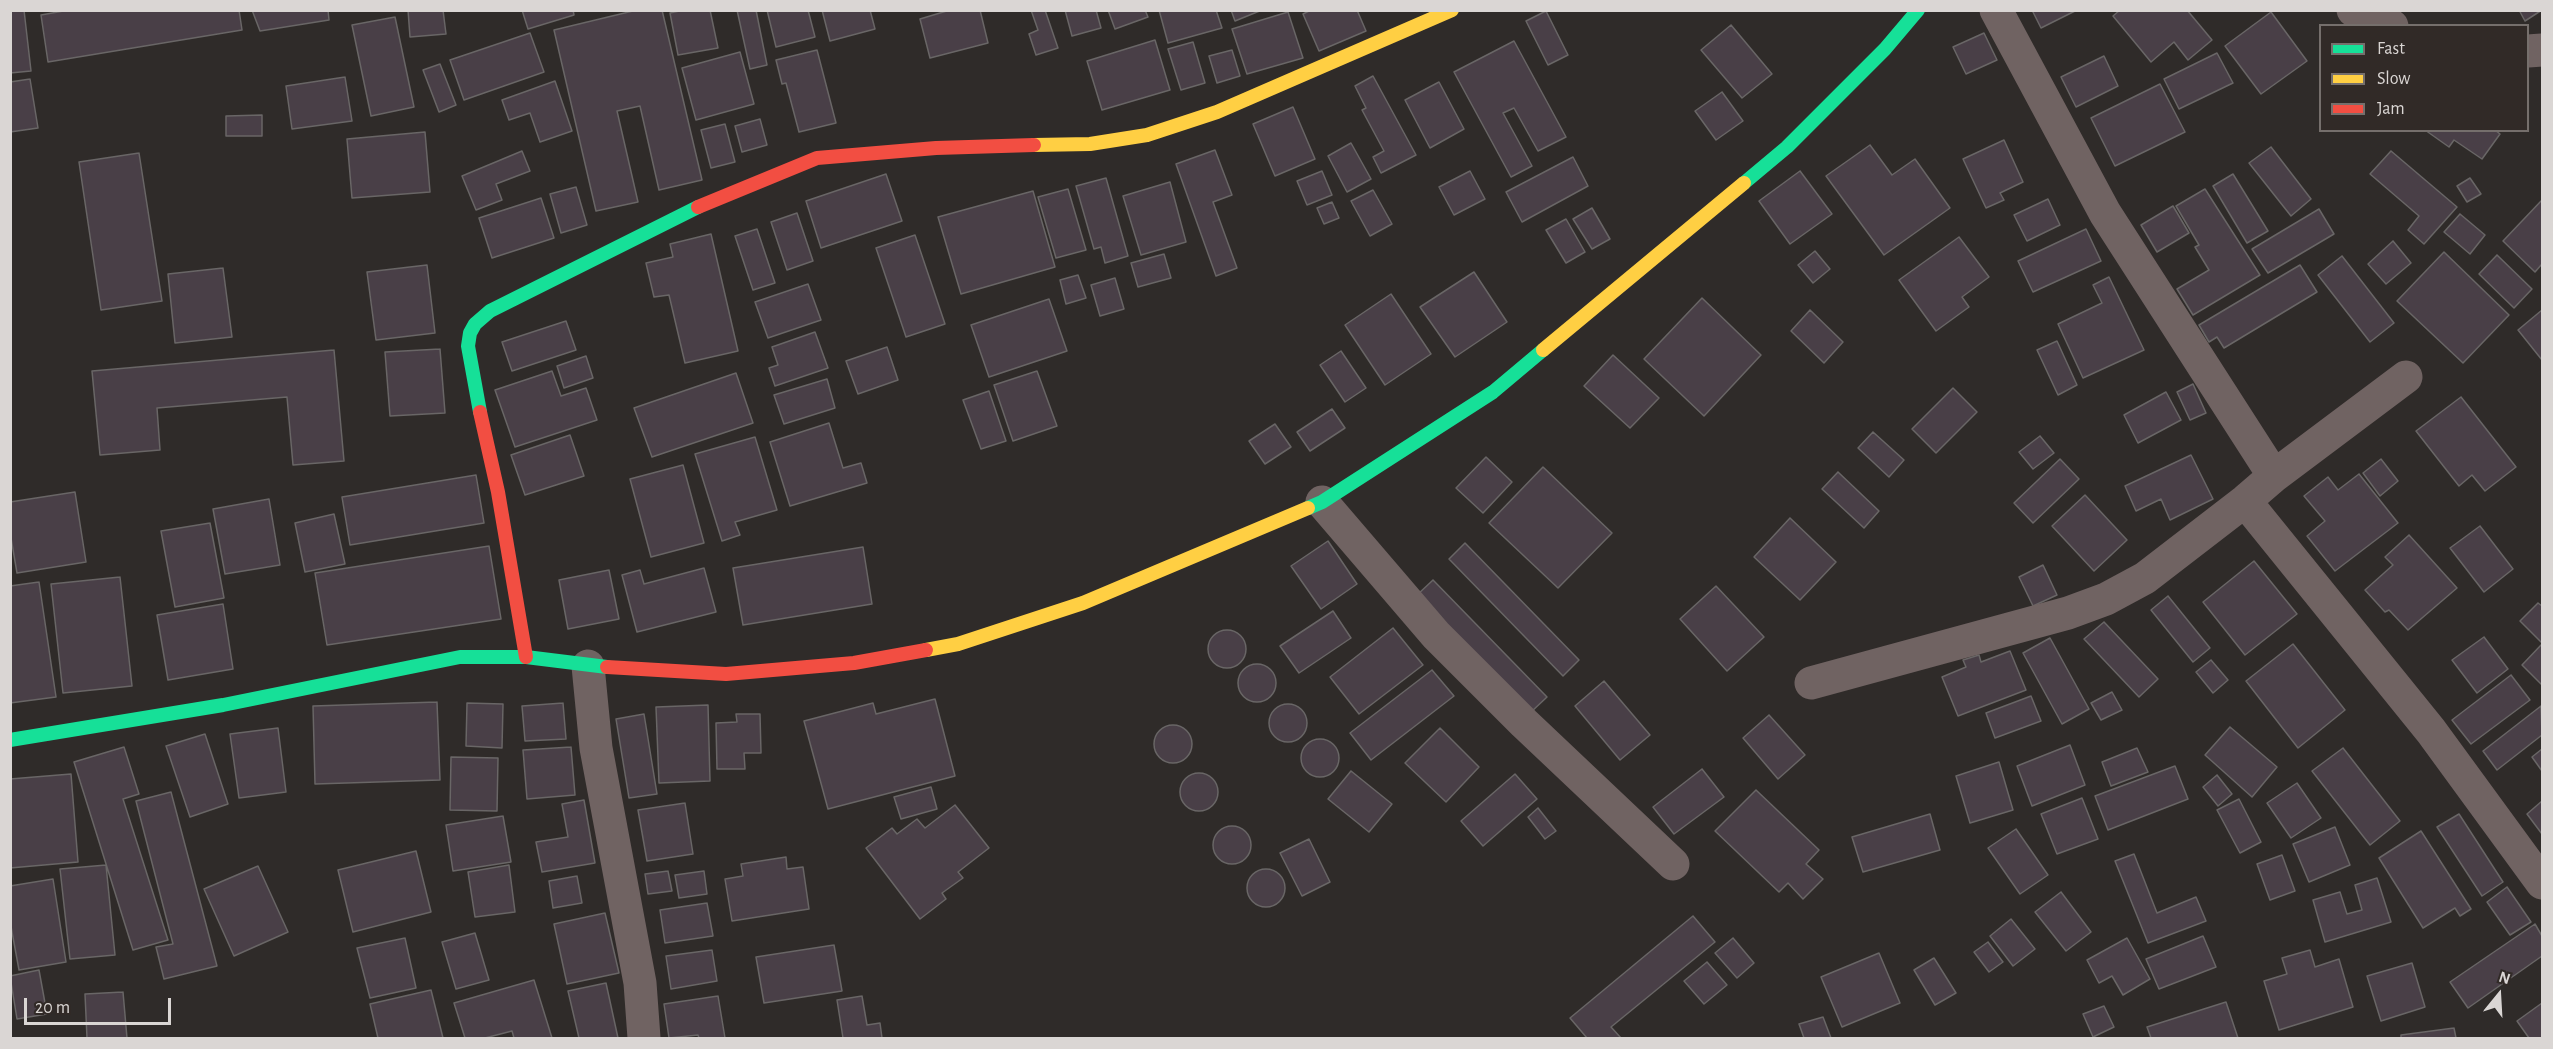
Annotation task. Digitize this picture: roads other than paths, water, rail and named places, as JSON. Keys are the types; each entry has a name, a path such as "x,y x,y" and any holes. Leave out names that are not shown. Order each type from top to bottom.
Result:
{"street":[{"path":"526,657 498,492 474,387 468,346 470,333 475,324 490,311 703,205 817,158 936,148 1090,144 1147,135 1217,112 1452,10"},
{"path":"10,740 224,705 460,657 526,657 588,666 726,674 854,663 958,644 1103,595 1175,567 1322,502 1493,392 1787,147 1885,49 1918,10"},
{"path":"1996,10 2105,213 2274,476"},
{"path":"2353,10 2387,24"},
{"path":"1811,682 2068,613 2106,598 2145,578 2274,476 2406,377"},
{"path":"2245,501 2431,731 2542,883"},
{"path":"1322,502 1436,635 1524,723 1673,864"},
{"path":"588,666 596,748 640,983 644,1038"}]}
